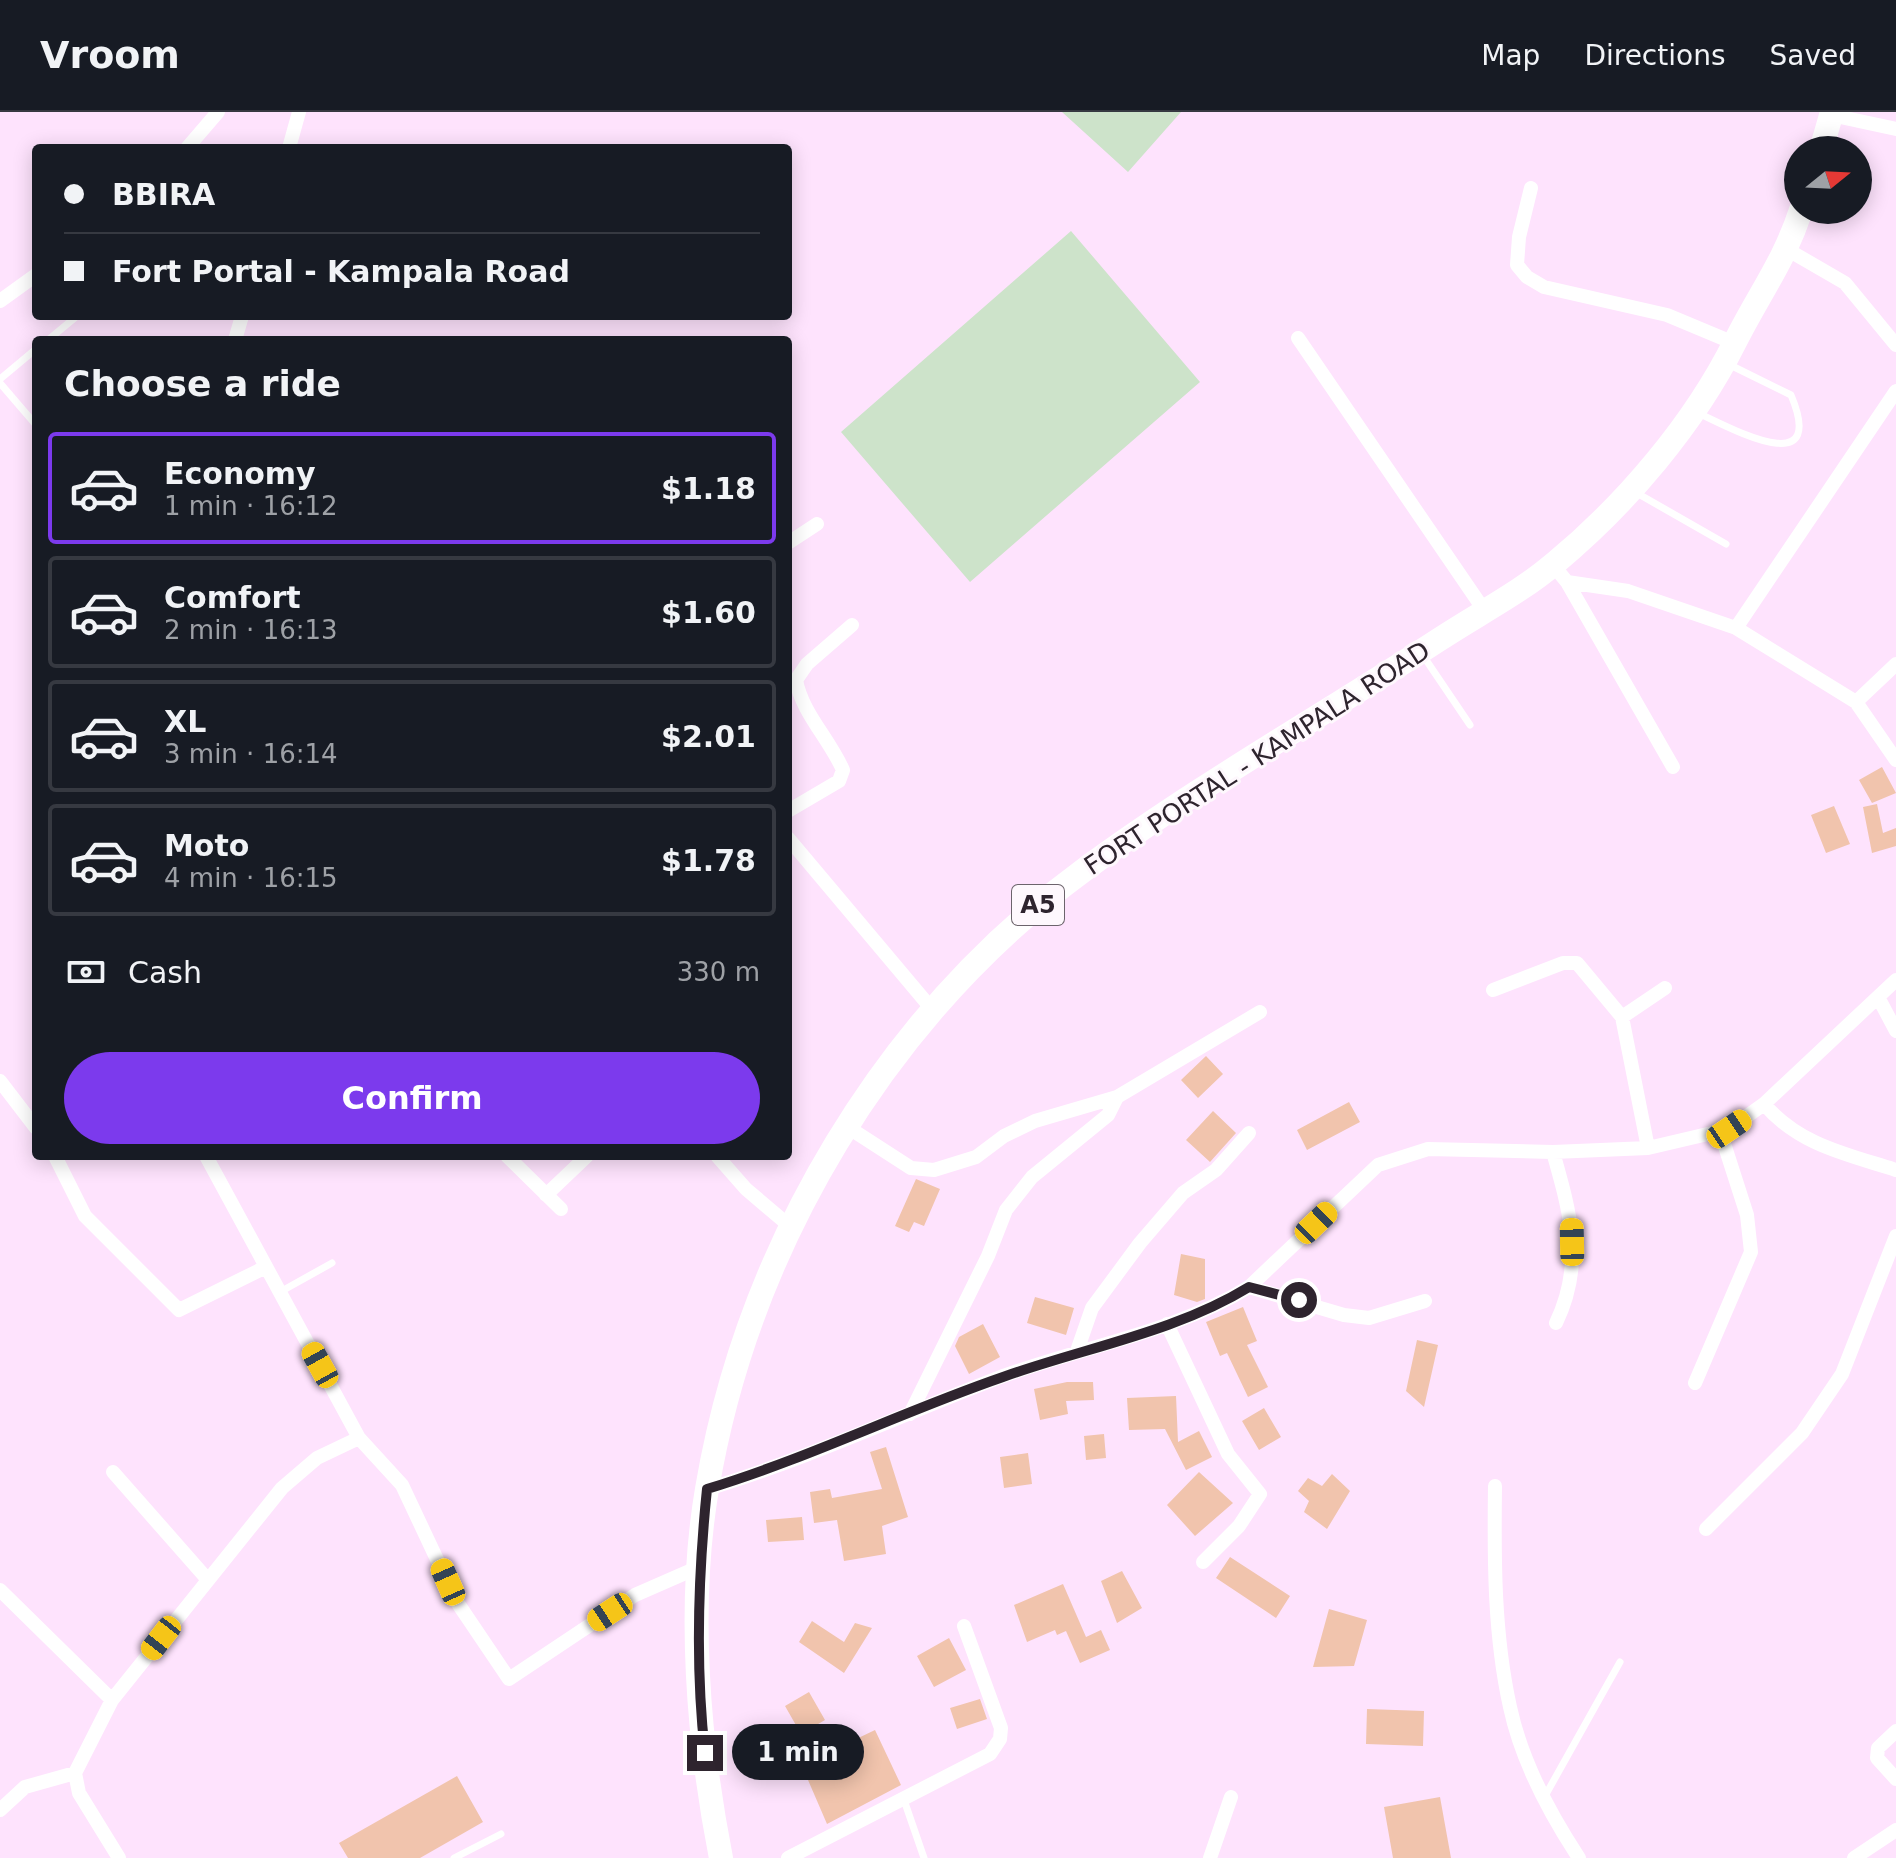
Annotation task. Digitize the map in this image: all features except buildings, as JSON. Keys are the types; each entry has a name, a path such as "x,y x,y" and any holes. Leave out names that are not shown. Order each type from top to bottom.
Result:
{"main road":[{"path":"1825,136 1831,113"},
{"name":"FORT PORTAL - KAMPALA ROAD","path":"721,1858 710,1801 700,1705 699,1567 707,1489 732,1383 759,1300 792,1228 846,1126 931,1008 1019,919 1088,867 1484,610 1560,573 1692,410 1730,353 1788,250 1796,224"}],"street":[{"path":"190,144 218,112"},
{"path":"290,144 299,112"},
{"path":"1831,113 1896,129"},
{"path":"1531,188 1519,237 1517,265 1527,277 1544,287 1667,315 1730,353"},
{"path":"1788,250 1845,283 1896,345"},
{"path":"0,301 32,278"},
{"path":"1298,338 1484,610"},
{"path":"1736,628 1896,391"},
{"path":"792,540 817,524"},
{"path":"1560,573 1628,591 1736,628 1856,702 1896,760"},
{"path":"1560,573 1673,767"},
{"path":"792,809 839,781 843,770 834,749 800,698 796,680 807,664 852,625"},
{"path":"1856,702 1896,664"},
{"path":"792,843 931,1008"},
{"path":"1493,990 1563,963 1577,963 1622,1017 1648,1148"},
{"path":"707,1489 760,1473 1077,1351 1167,1324 1228,1300 1249,1287 1378,1165 1428,1149 1553,1152 1648,1148 1720,1131 1764,1104 1896,980"},
{"path":"1622,1017 1665,988"},
{"path":"1878,997 1896,1031"},
{"path":"846,1126 911,1168 934,1170 976,1157 1004,1136 1035,1121 1117,1097 1260,1012"},
{"path":"0,1081 32,1123"},
{"path":"910,1414 947,1333 988,1256 1006,1210 1032,1177 1108,1115 1117,1097"},
{"path":"1764,1104 1784,1127 1830,1150 1896,1170"},
{"path":"1695,1383 1751,1252 1747,1215 1720,1131"},
{"path":"1077,1351 1092,1308 1140,1243 1183,1193 1216,1170 1249,1133"},
{"path":"1553,1152 1572,1230 1569,1296 1556,1323"},
{"path":"57,1160 85,1216 179,1310 266,1267"},
{"path":"208,1160 359,1438 402,1485 457,1602 482,1644 509,1679 635,1595 699,1567"},
{"path":"511,1160 561,1209"},
{"path":"546,1195 583,1160"},
{"path":"721,1160 746,1189 792,1228"},
{"path":"1706,1529 1802,1433 1842,1374 1896,1236"},
{"path":"1249,1287 1344,1315 1369,1318 1425,1301"},
{"path":"1167,1324 1228,1454 1260,1494 1239,1526 1203,1562"},
{"path":"119,1858 79,1793 75,1773 112,1700 282,1488 317,1458 359,1438"},
{"path":"113,1472 208,1580"},
{"path":"1495,1486 1494,1587 1510,1708 1545,1796 1579,1858"},
{"path":"0,1590 112,1700"},
{"path":"788,1858 990,1754 1000,1739 998,1715 964,1626"},
{"path":"1896,1731 1878,1748 1877,1758 1896,1779"},
{"path":"0,1810 25,1787 75,1773"},
{"path":"1210,1858 1231,1797"},
{"path":"1854,1858 1896,1830"}],"lane":[{"path":"53,336 72,320"},
{"path":"32,353 0,381 32,420"},
{"path":"1692,410 1767,445 1787,442 1797,435 1801,419 1791,395 1730,353"},
{"path":"1629,489 1726,544"},
{"path":"1421,652 1470,725"},
{"path":"280,1292 332,1263"},
{"path":"1545,1796 1620,1662"},
{"path":"904,1800 924,1858"},
{"path":"454,1858 501,1834"}],"green space":[{"path":"1062,112 1181,112 1128,172"},
{"path":"1071,231 1200,382 970,582 841,432"}],"route":[{"path":"705,1753 700,1705 699,1567 707,1489 760,1473 998,1378 1167,1324 1228,1300 1249,1287 1299,1300"}]}
